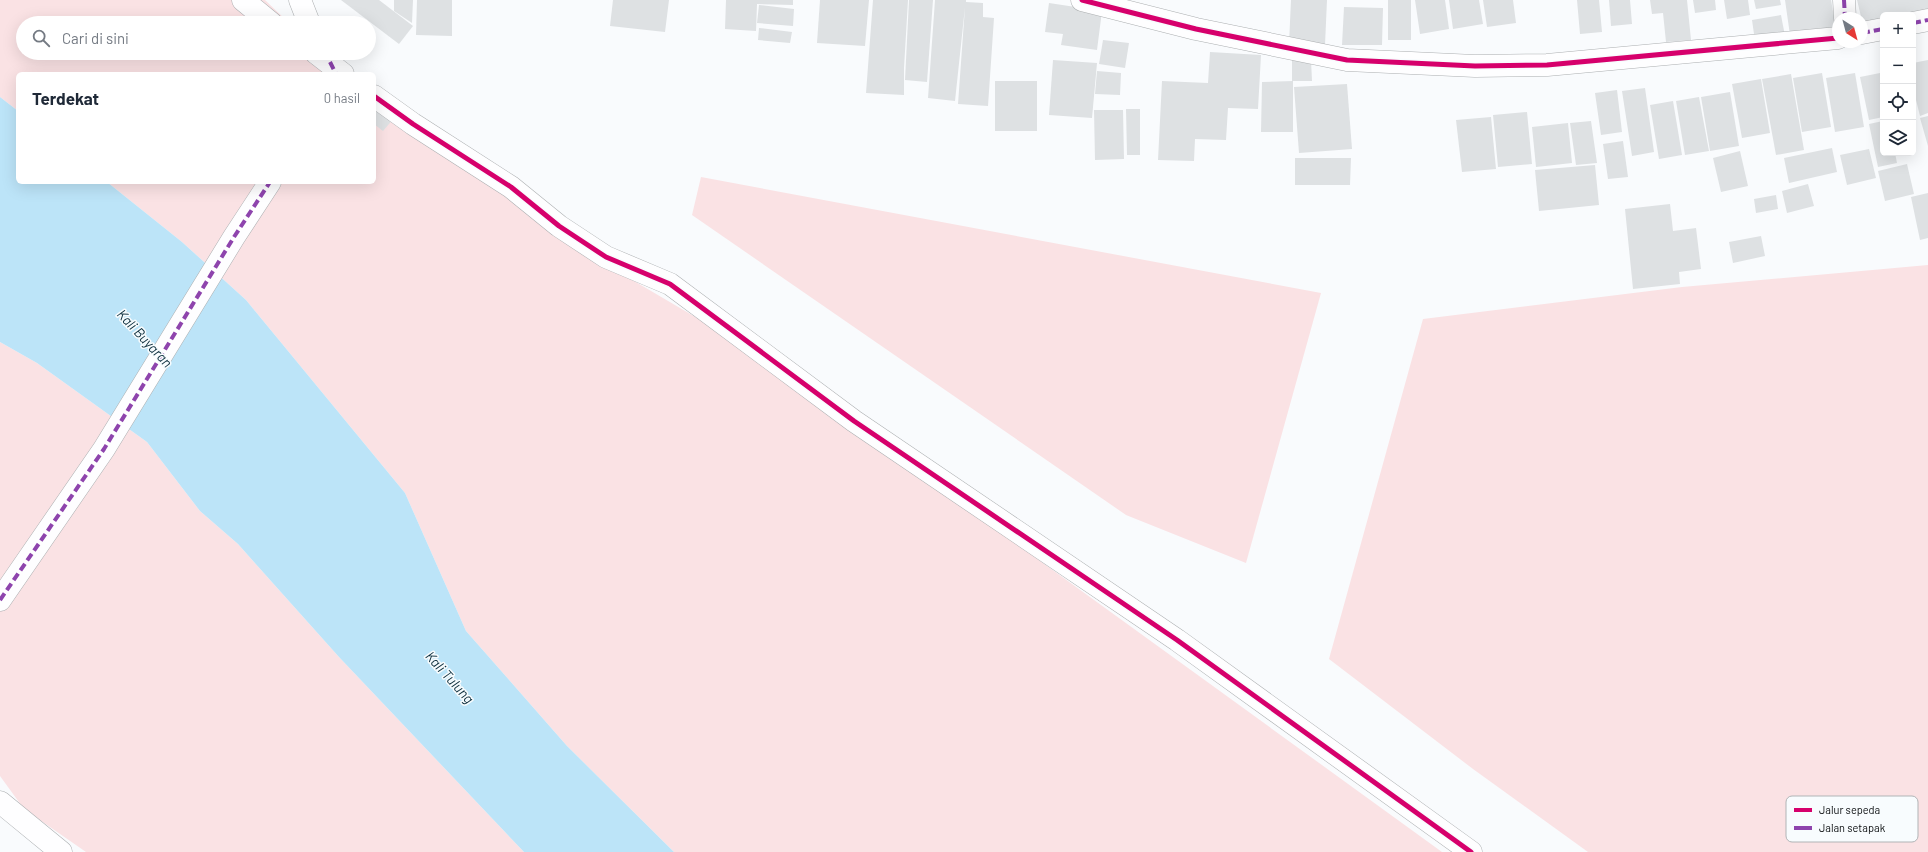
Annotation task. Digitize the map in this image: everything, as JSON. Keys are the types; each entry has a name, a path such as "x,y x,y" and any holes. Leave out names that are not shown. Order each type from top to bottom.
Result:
{"street":[{"path":"243,0 262,16"},
{"path":"300,0 306,16"},
{"path":"1082,0 1196,29 1347,60 1475,66 1546,65 1832,39"},
{"path":"1844,0 1845,12"},
{"path":"1916,22 1928,20"},
{"path":"1868,32 1880,30"},
{"path":"376,97 413,124 511,187 559,226 606,257 670,284 854,421 1177,640 1471,852"},
{"path":"0,600 104,449 234,237 269,184"},
{"path":"0,802 61,852"},
{"path":"0,814 28,826"}],"shaded area":[{"path":"0,0 265,0 282,16 16,16 16,60 329,60 344,72 16,72 16,109 0,97"},
{"path":"376,98 559,237 738,342 1442,852 674,852 567,746 466,631 405,493 246,300 182,242 110,184 376,184"},
{"path":"701,177 1321,293 1246,563 1126,515 692,215"},
{"path":"1928,265 1928,852 1588,852 1473,769 1329,659 1423,319 1682,287"},
{"path":"0,342 37,363 147,442 200,511 238,544 339,657 524,852 86,852 24,809 0,776"}],"water":[{"path":"0,97 16,109 16,184 110,184 182,242 246,300 405,493 466,631 567,746 674,852 524,852 339,657 238,544 200,511 147,442 37,363 0,342"}],"building":[{"path":"341,0 379,0 413,26 399,44 376,27 376,16 362,16"},
{"path":"394,0 413,0 412,23 394,11"},
{"path":"417,0 452,0 452,36 416,35"},
{"path":"613,0 669,0 665,32 610,26"},
{"path":"726,0 793,0 793,5 757,4 756,31 725,29"},
{"path":"820,0 869,0 865,46 817,43"},
{"path":"873,0 908,0 904,95 866,93"},
{"path":"909,0 933,0 927,82 905,80"},
{"path":"935,0 966,0 966,2 983,3 983,17 994,18 988,106 958,104 965,7 955,101 928,98"},
{"path":"1291,0 1327,0 1325,45 1289,44"},
{"path":"1388,0 1411,0 1411,40 1388,40"},
{"path":"1415,0 1445,0 1449,29 1420,34"},
{"path":"1449,0 1479,0 1483,24 1453,29"},
{"path":"1483,0 1513,0 1516,23 1487,27"},
{"path":"1577,0 1599,0 1602,32 1580,34"},
{"path":"1609,0 1630,0 1632,24 1611,26"},
{"path":"1650,0 1687,0 1691,40 1666,42 1663,13 1652,14"},
{"path":"1693,0 1715,0 1716,10 1695,13"},
{"path":"1724,0 1748,0 1750,15 1727,19"},
{"path":"1754,0 1780,0 1781,5 1756,9"},
{"path":"1785,0 1831,0 1833,12 1832,29 1790,35"},
{"path":"1857,0 1928,0 1928,15 1916,15 1916,12 1880,12 1880,26 1868,28 1868,12 1860,12"},
{"path":"1049,3 1102,11 1097,50 1061,45 1063,34 1045,32"},
{"path":"759,5 794,9 793,26 757,23"},
{"path":"1344,7 1383,8 1382,45 1342,45"},
{"path":"1781,15 1785,36 1755,41 1752,20"},
{"path":"759,28 792,32 790,43 758,40"},
{"path":"1103,40 1129,43 1125,68 1099,64"},
{"path":"1210,52 1261,55 1258,109 1228,108 1226,140 1195,139 1194,161 1158,160 1162,81 1208,83"},
{"path":"1053,60 1097,63 1092,118 1049,115"},
{"path":"1292,60 1311,60 1312,81 1292,81"},
{"path":"1928,60 1928,113 1920,116 1916,100 1916,62"},
{"path":"1097,71 1121,73 1120,95 1095,94"},
{"path":"1822,73 1831,127 1802,132 1793,78"},
{"path":"1855,73 1864,127 1835,132 1826,78"},
{"path":"1880,73 1880,118 1869,120 1860,77"},
{"path":"1791,74 1804,150 1776,155 1762,79"},
{"path":"1761,79 1770,133 1742,138 1732,84"},
{"path":"995,81 1037,81 1037,131 995,131"},
{"path":"1293,81 1293,132 1261,132 1262,82"},
{"path":"1347,84 1352,149 1299,153 1294,87"},
{"path":"1645,88 1654,152 1632,156 1622,91"},
{"path":"1617,90 1622,132 1601,135 1595,93"},
{"path":"1730,92 1739,146 1710,151 1701,97"},
{"path":"1699,97 1709,151 1685,155 1676,101"},
{"path":"1673,101 1682,155 1659,159 1650,105"},
{"path":"376,103 395,117 383,131 376,126"},
{"path":"1126,109 1140,109 1140,155 1127,155"},
{"path":"1094,110 1123,110 1124,159 1095,160"},
{"path":"1527,112 1532,164 1498,167 1493,115"},
{"path":"1928,116 1928,146 1920,118"},
{"path":"1491,117 1496,169 1462,172 1456,120"},
{"path":"1591,121 1597,163 1576,165 1570,123"},
{"path":"1880,122 1880,156 1896,156 1897,163 1878,167 1869,124"},
{"path":"1568,123 1572,163 1536,167 1532,127"},
{"path":"1623,141 1628,177 1608,179 1603,144"},
{"path":"1832,148 1837,172 1789,183 1784,158"},
{"path":"1869,149 1876,178 1847,185 1840,155"},
{"path":"1740,151 1748,186 1721,192 1713,158"},
{"path":"1295,158 1351,158 1350,185 1295,185"},
{"path":"1907,164 1914,194 1885,201 1878,171"},
{"path":"1595,165 1599,205 1539,211 1535,170"},
{"path":"1808,184 1814,206 1787,213 1782,191"},
{"path":"1928,193 1928,238 1920,240 1911,197"},
{"path":"1776,195 1778,209 1756,213 1754,199"},
{"path":"1670,204 1673,231 1696,228 1701,269 1679,272 1680,284 1633,289 1625,209"},
{"path":"1761,236 1765,256 1733,263 1729,242"}],"marked path":[{"path":"1844,0 1845,12"},
{"path":"1916,22 1928,20"},
{"path":"1868,32 1880,30"},
{"path":"330,62 335,72"},
{"path":"0,600 104,449 234,237 269,184"}],"cycle path":[{"path":"1082,0 1196,29 1347,60 1475,66 1547,65 1832,39"},
{"path":"376,97 413,124 511,187 559,226 606,257 670,284 854,421 1177,640 1471,852"}],"water label":[{"name":"Kali Buyaran","path":"145,338"},
{"name":"Kali Tulung","path":"450,677"}]}
